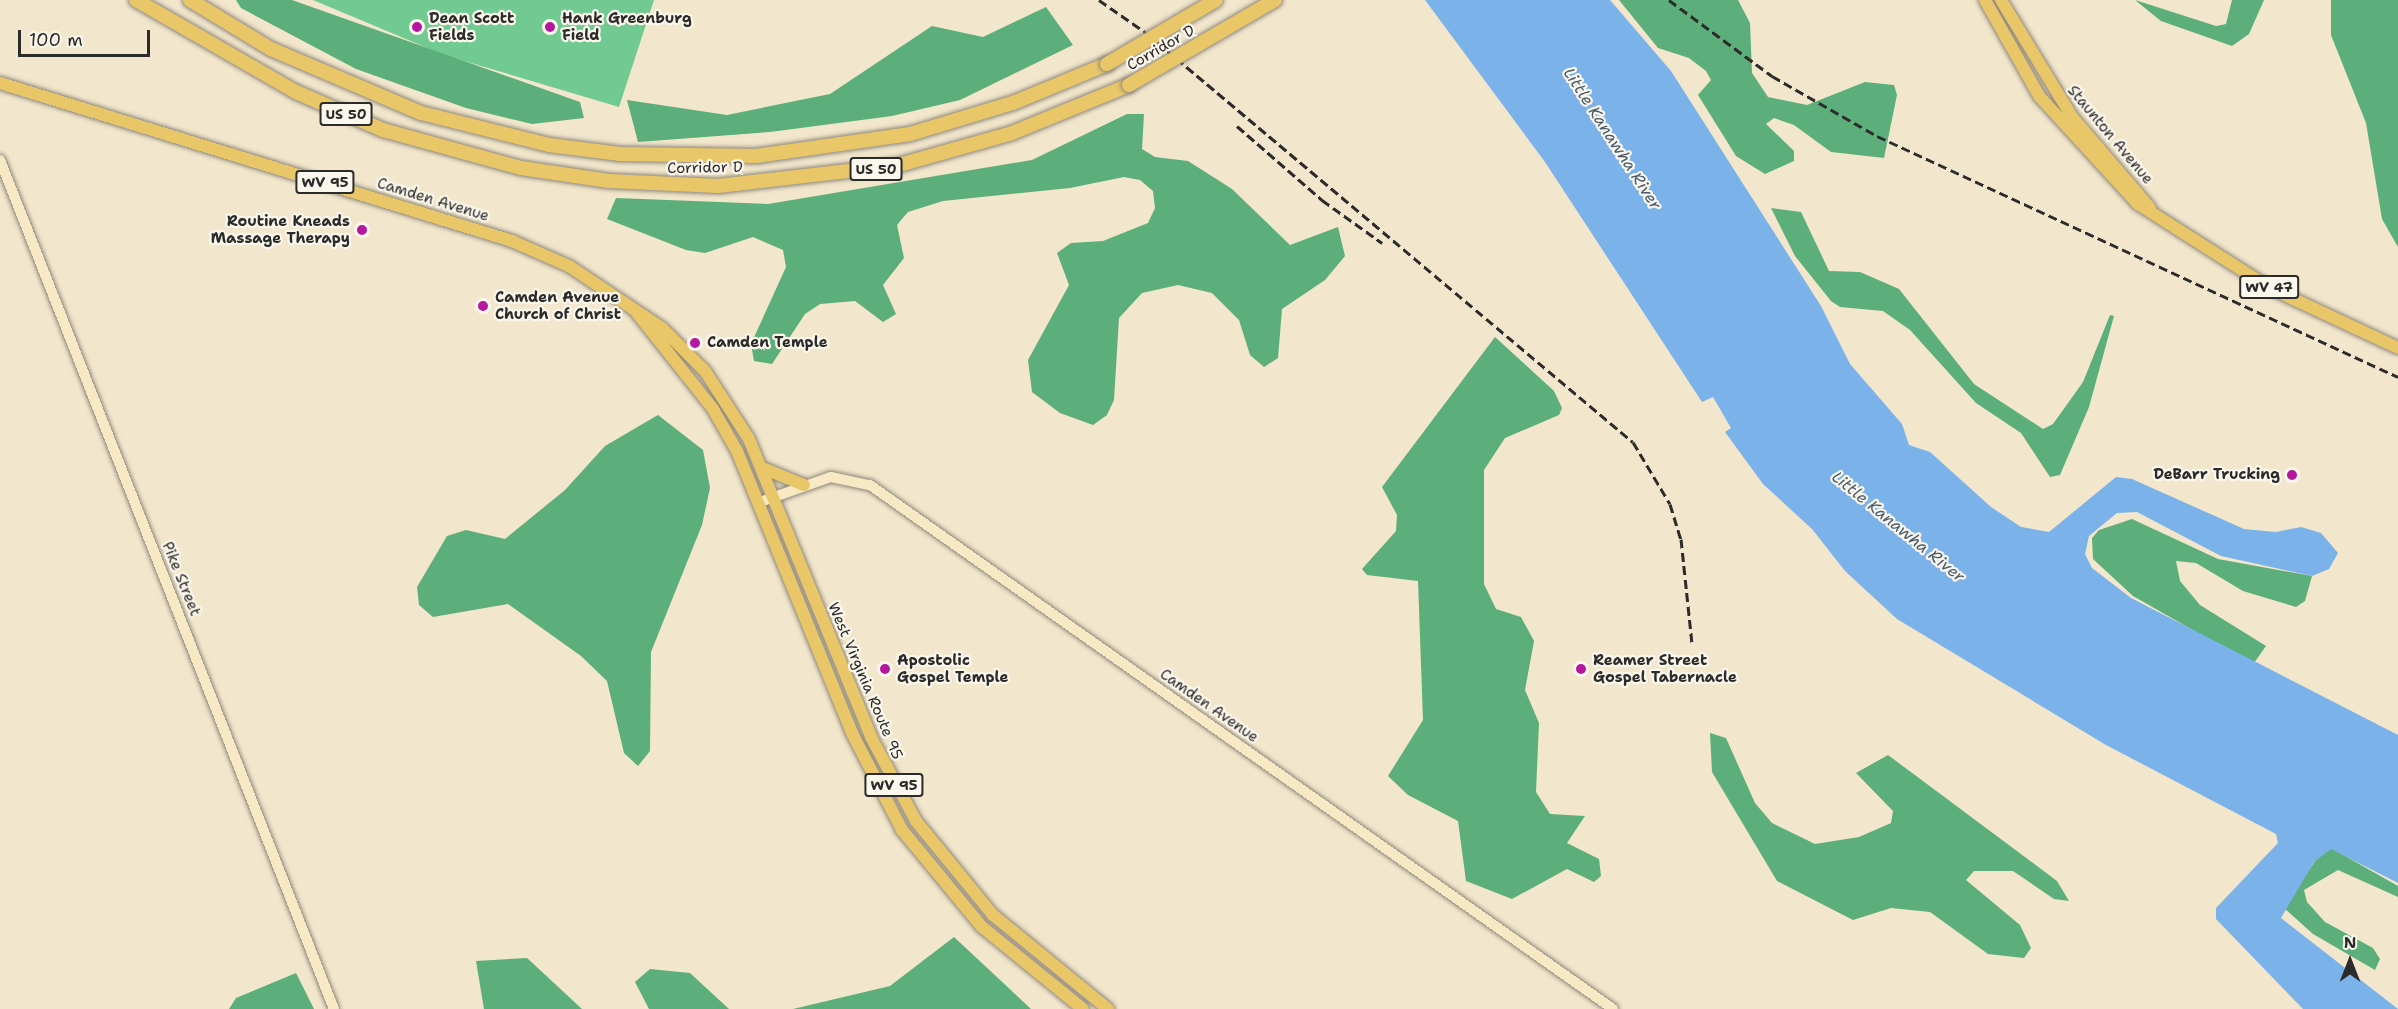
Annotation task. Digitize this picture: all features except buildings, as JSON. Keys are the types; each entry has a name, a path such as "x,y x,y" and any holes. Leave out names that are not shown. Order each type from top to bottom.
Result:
{"highway":[{"name":"Corridor D","path":"136,0 286,87 383,130 465,155 577,177 609,181 718,186 899,165 1012,133 1129,85 1275,0"},
{"name":"Corridor D","path":"190,0 271,49 358,90 475,128 585,150 620,154 756,156 910,134 1013,103 1107,64 1216,0"}],"main road":[{"name":"Staunton Avenue","path":"1985,0 2062,126 2115,183 2150,209"},
{"name":"Staunton Avenue","path":"2001,0 2072,117 2150,209"},
{"name":"Camden Avenue","path":"0,83 512,241 569,266 674,338 705,371 762,466 775,497"},
{"name":"WV 47","path":"2150,209 2270,288 2398,348"},
{"name":"Camden Avenue","path":"636,312 722,422 760,502"},
{"path":"762,466 776,477 804,485"},
{"name":"West Virginia Route 95","path":"775,497 870,737 916,821 993,915 1108,1009"},
{"name":"West Virginia Route 95","path":"760,502 855,741 902,830 982,927 1083,1009"}],"street":[{"name":"Pike Street","path":"0,160 334,1009"},
{"name":"Camden Avenue","path":"760,502 804,485 839,477 878,489 1612,1009"}],"green space":[{"path":"236,0 292,0 580,102 584,118 532,124 466,108 356,69 241,8"},
{"name":"Hank Greenburg Field","path":"313,0 654,0 619,107 444,55"},
{"path":"1619,0 1738,0 1750,23 1752,73 1768,97 1807,105 1865,82 1894,85 1897,95 1884,158 1831,152 1794,125 1774,118 1766,124 1794,151 1794,161 1765,174 1736,156 1698,95 1711,80 1706,71 1689,58 1658,48"},
{"path":"2135,0 2216,26 2226,24 2232,0 2264,0 2249,34 2232,46 2161,21"},
{"path":"2331,0 2398,0 2398,247 2382,219 2366,123 2331,35"},
{"path":"1046,7 1073,45 960,100 892,116 770,132 638,142 627,100 727,115 830,94 932,26 983,37"},
{"path":"1127,114 1144,114 1142,149 1155,157 1188,161 1232,189 1290,245 1338,227 1345,256 1325,280 1282,309 1278,358 1264,367 1250,355 1239,320 1212,293 1178,285 1142,293 1119,318 1114,400 1107,415 1093,425 1060,413 1032,392 1028,360 1069,285 1057,253 1071,243 1103,241 1148,223 1155,208 1153,191 1140,180 1124,177 1070,188 943,201 908,212 897,225 904,258 883,285 896,314 883,322 855,301 820,304 805,314 772,364 754,361 751,344 786,267 783,250 753,237 705,253 686,250 607,219 616,198 768,204 1032,160"},
{"path":"1771,208 1801,212 1829,271 1860,272 1899,289 1974,384 2043,429 2053,424 2083,382 2110,315 2114,316 2089,407 2060,475 2050,477 2021,433 1976,403 1910,330 1883,311 1840,307 1831,301 1795,256"},
{"path":"1495,337 1554,391 1562,408 1559,415 1505,438 1484,470 1484,584 1496,609 1521,617 1534,641 1525,690 1539,723 1536,792 1550,814 1585,816 1567,843 1599,859 1601,876 1594,882 1567,869 1512,899 1466,881 1458,821 1408,795 1388,776 1423,720 1418,581 1367,575 1362,569 1396,531 1397,515 1382,487"},
{"path":"658,415 703,450 710,488 702,525 651,652 650,751 638,766 624,753 607,681 581,656 508,604 433,617 419,605 417,587 447,536 466,530 505,539 565,490 605,446"},
{"path":"2132,519 2218,559 2312,576 2305,601 2296,607 2243,591 2196,563 2176,561 2180,581 2200,605 2266,646 2254,663 2235,654 2133,596 2093,559 2092,538 2099,530"},
{"path":"1710,733 1726,738 1755,803 1772,823 1815,844 1859,837 1891,823 1893,811 1856,773 1888,755 2057,881 2069,901 2054,899 2013,871 1974,871 1966,880 2020,925 2031,948 2024,958 1988,954 1930,912 1891,908 1853,920 1777,881 1712,772"},
{"path":"2331,848 2398,886 2398,897 2338,870 2304,890 2307,902 2325,922 2373,948 2380,959 2375,970 2313,934 2284,908 2317,858"},
{"path":"954,937 1031,1009 793,1009 890,986"},
{"path":"527,958 582,1009 484,1009 476,961"},
{"path":"650,969 690,973 729,1009 649,1009 635,982"},
{"path":"296,973 314,1009 229,1009 236,998"}],"water":[{"name":"Little Kanawha River","path":"1425,0 1610,0 1671,71 1821,306 1850,364 1902,424 1909,445 1930,452 1991,507 2021,527 2049,532 2116,477 2132,479 2244,529 2276,532 2301,527 2321,533 2338,553 2329,569 2312,576 2221,556 2137,512 2117,513 2089,536 2085,554 2092,568 2131,598 2398,735 2398,883 2331,849 2314,862 2281,918 2398,1009 2303,1009 2216,919 2216,908 2278,843 2276,834 2106,745 1897,619 1845,571 1812,529 1763,484 1725,432 1731,428 1713,397 1702,402 1545,162"}],"railway":[{"path":"1099,0 1145,32 1633,442 1670,504 1681,539 1692,643"},
{"path":"1669,0 1772,76 1877,136 2398,377"},
{"path":"1237,126 1322,200 1382,243"}],"place":[{"name":"Dean Scott Fields","path":"417,27"},
{"name":"Hank Greenburg Field","path":"550,27"},
{"name":"Routine Kneads Massage Therapy","path":"362,230"},
{"name":"Camden Avenue Church of Christ","path":"483,306"},
{"name":"Camden Temple","path":"695,343"},
{"name":"DeBarr Trucking","path":"2292,475"},
{"name":"Apostolic Gospel Temple","path":"885,669"},
{"name":"Reamer Street Gospel Tabernacle","path":"1581,669"}]}
